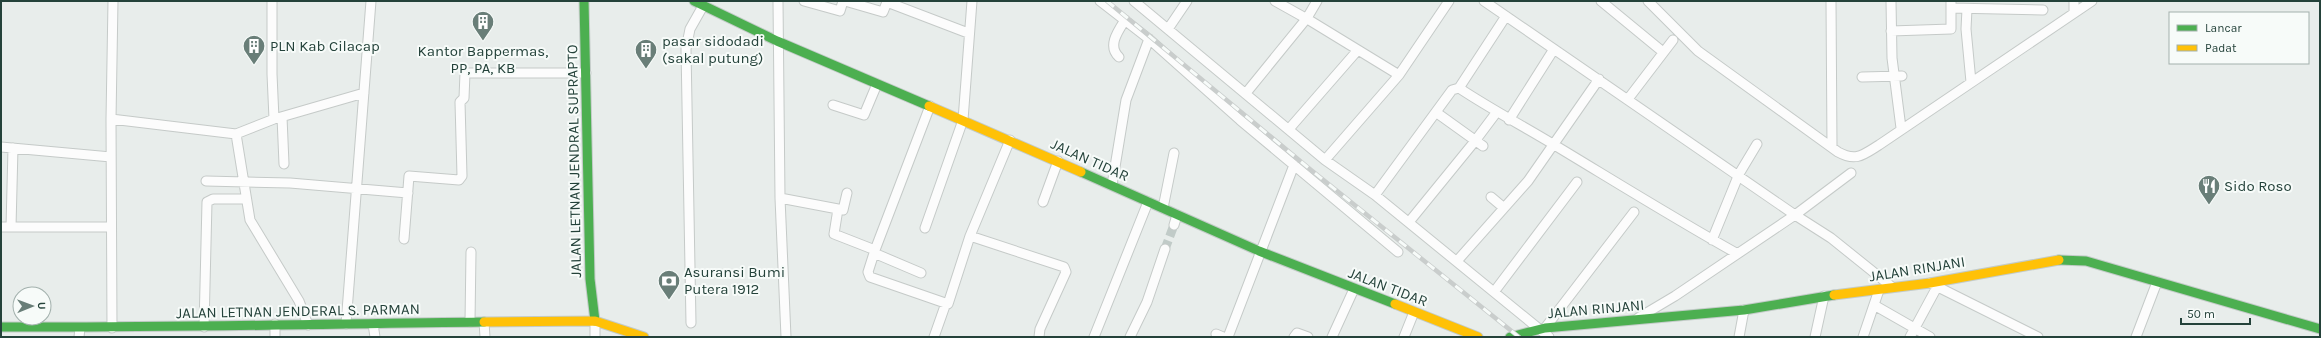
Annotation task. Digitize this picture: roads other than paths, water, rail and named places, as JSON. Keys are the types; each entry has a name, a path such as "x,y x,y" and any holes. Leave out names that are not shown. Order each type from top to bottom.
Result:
{"street":[{"path":"112,328 111,120 113,1"},
{"path":"272,1 272,74 284,164"},
{"path":"346,324 371,1"},
{"name":"JALAN LETNAN JENDRAL SUPRAPTO","path":"584,1 590,278 595,321"},
{"name":"JALAN TIDAR","path":"694,1 777,41 1010,140 1259,251 1478,337"},
{"path":"778,1 777,41 780,198 786,337"},
{"path":"804,1 840,11 844,1 884,12 887,2 900,4 968,34"},
{"path":"925,228 963,120 968,34 972,1"},
{"path":"1100,1 1149,39 1180,68 1398,252"},
{"path":"1134,1 1325,160 1409,222 1494,292 1542,328 1549,337"},
{"path":"1168,29 1187,1"},
{"path":"1275,1 1307,18 1356,51 1399,75"},
{"path":"1246,93 1307,18 1317,1"},
{"path":"1325,160 1399,75 1449,1"},
{"path":"1484,1 1739,174 1795,215 1831,238 1892,288"},
{"path":"1601,1 1663,52"},
{"path":"1648,1 1698,51 1845,156 1853,158 1860,156 2092,1"},
{"path":"1830,1 1832,147"},
{"path":"1891,1 1890,31 1898,76 1901,128"},
{"path":"2074,1 2074,12"},
{"path":"1951,29 1951,5 1967,8 2043,10"},
{"path":"691,323 686,48 690,29 703,6"},
{"path":"1967,8 1966,29 1971,82"},
{"path":"1374,195 1437,113 1452,90 1459,88 1506,16"},
{"path":"1119,57 1115,52 1114,40 1125,20"},
{"path":"1890,31 1966,29"},
{"path":"1112,185 1126,100 1149,39"},
{"path":"1628,99 1673,40"},
{"path":"1509,120 1554,49"},
{"path":"1289,129 1356,51"},
{"path":"404,239 409,176 459,180 462,176 460,102 464,98 465,73 586,73"},
{"path":"1862,77 1898,76"},
{"path":"1457,261 1528,180 1599,79"},
{"path":"833,105 864,115 877,84"},
{"path":"1459,88 1496,113 1554,145 1736,253"},
{"path":"111,120 236,134 278,118 364,93"},
{"path":"930,106 868,272 870,277 946,303"},
{"path":"1437,113 1479,144"},
{"path":"1409,222 1479,144 1496,113"},
{"path":"236,134 246,199 252,226 299,301 308,325"},
{"path":"934,337 946,303 949,303 970,236 1010,140"},
{"path":"1712,240 1739,174 1757,144"},
{"path":"1,147 111,157"},
{"path":"11,227 14,148"},
{"path":"1163,208 1174,154"},
{"path":"1043,202 1058,161"},
{"path":"1228,337 1259,251 1294,165"},
{"path":"1635,320 1676,296 1736,253 1795,215 1851,173"},
{"path":"206,181 243,181 408,193"},
{"path":"1494,292 1577,182"},
{"path":"780,198 843,210 847,193"},
{"path":"1491,197 1504,208"},
{"path":"204,327 207,202 213,199 246,199"},
{"path":"1094,337 1148,202"},
{"path":"838,209 834,234 921,273"},
{"path":"1542,328 1634,212"},
{"path":"1174,225 1178,215"},
{"path":"1,227 111,226"},
{"path":"970,236 1064,267 1066,272 1040,329 1039,337"},
{"path":"1130,337 1147,302 1165,249"},
{"path":"470,322 471,252"},
{"name":"JALAN RINJANI","path":"1510,337 1542,328 1744,310 1824,296 1933,284 2063,259 2086,261 2320,329"},
{"path":"2136,337 2157,282"},
{"path":"1910,337 1933,284 2037,337"},
{"path":"1332,337 1354,289"},
{"path":"1863,337 1879,290"},
{"path":"1815,337 1824,296"},
{"path":"1874,305 1930,337"},
{"path":"1739,337 1744,310"},
{"path":"1404,337 1414,312"},
{"path":"595,321 595,337"},
{"name":"JALAN LETNAN JENDERAL S. PARMAN","path":"1,328 79,332 112,328 204,327 275,324 308,325 595,321 644,337"},
{"path":"484,322 485,337"},
{"path":"275,324 275,337"},
{"path":"372,324 375,337"},
{"path":"1294,337 1297,333 1308,337"}],"tunnel":[{"path":"1165,249 1174,225"}],"railway":[{"path":"1107,1 1311,170 1519,337"}],"place":[{"name":"Kantor Bappermas, PP, PA, KB","path":"483,42"},
{"name":"PLN Kab Cilacap","path":"254,66"},
{"name":"pasar sidodadi (sakal putung)","path":"646,70"},
{"name":"Sido Roso","path":"2209,206"},
{"name":"Asuransi Bumi Putera 1912","path":"669,300"}]}
